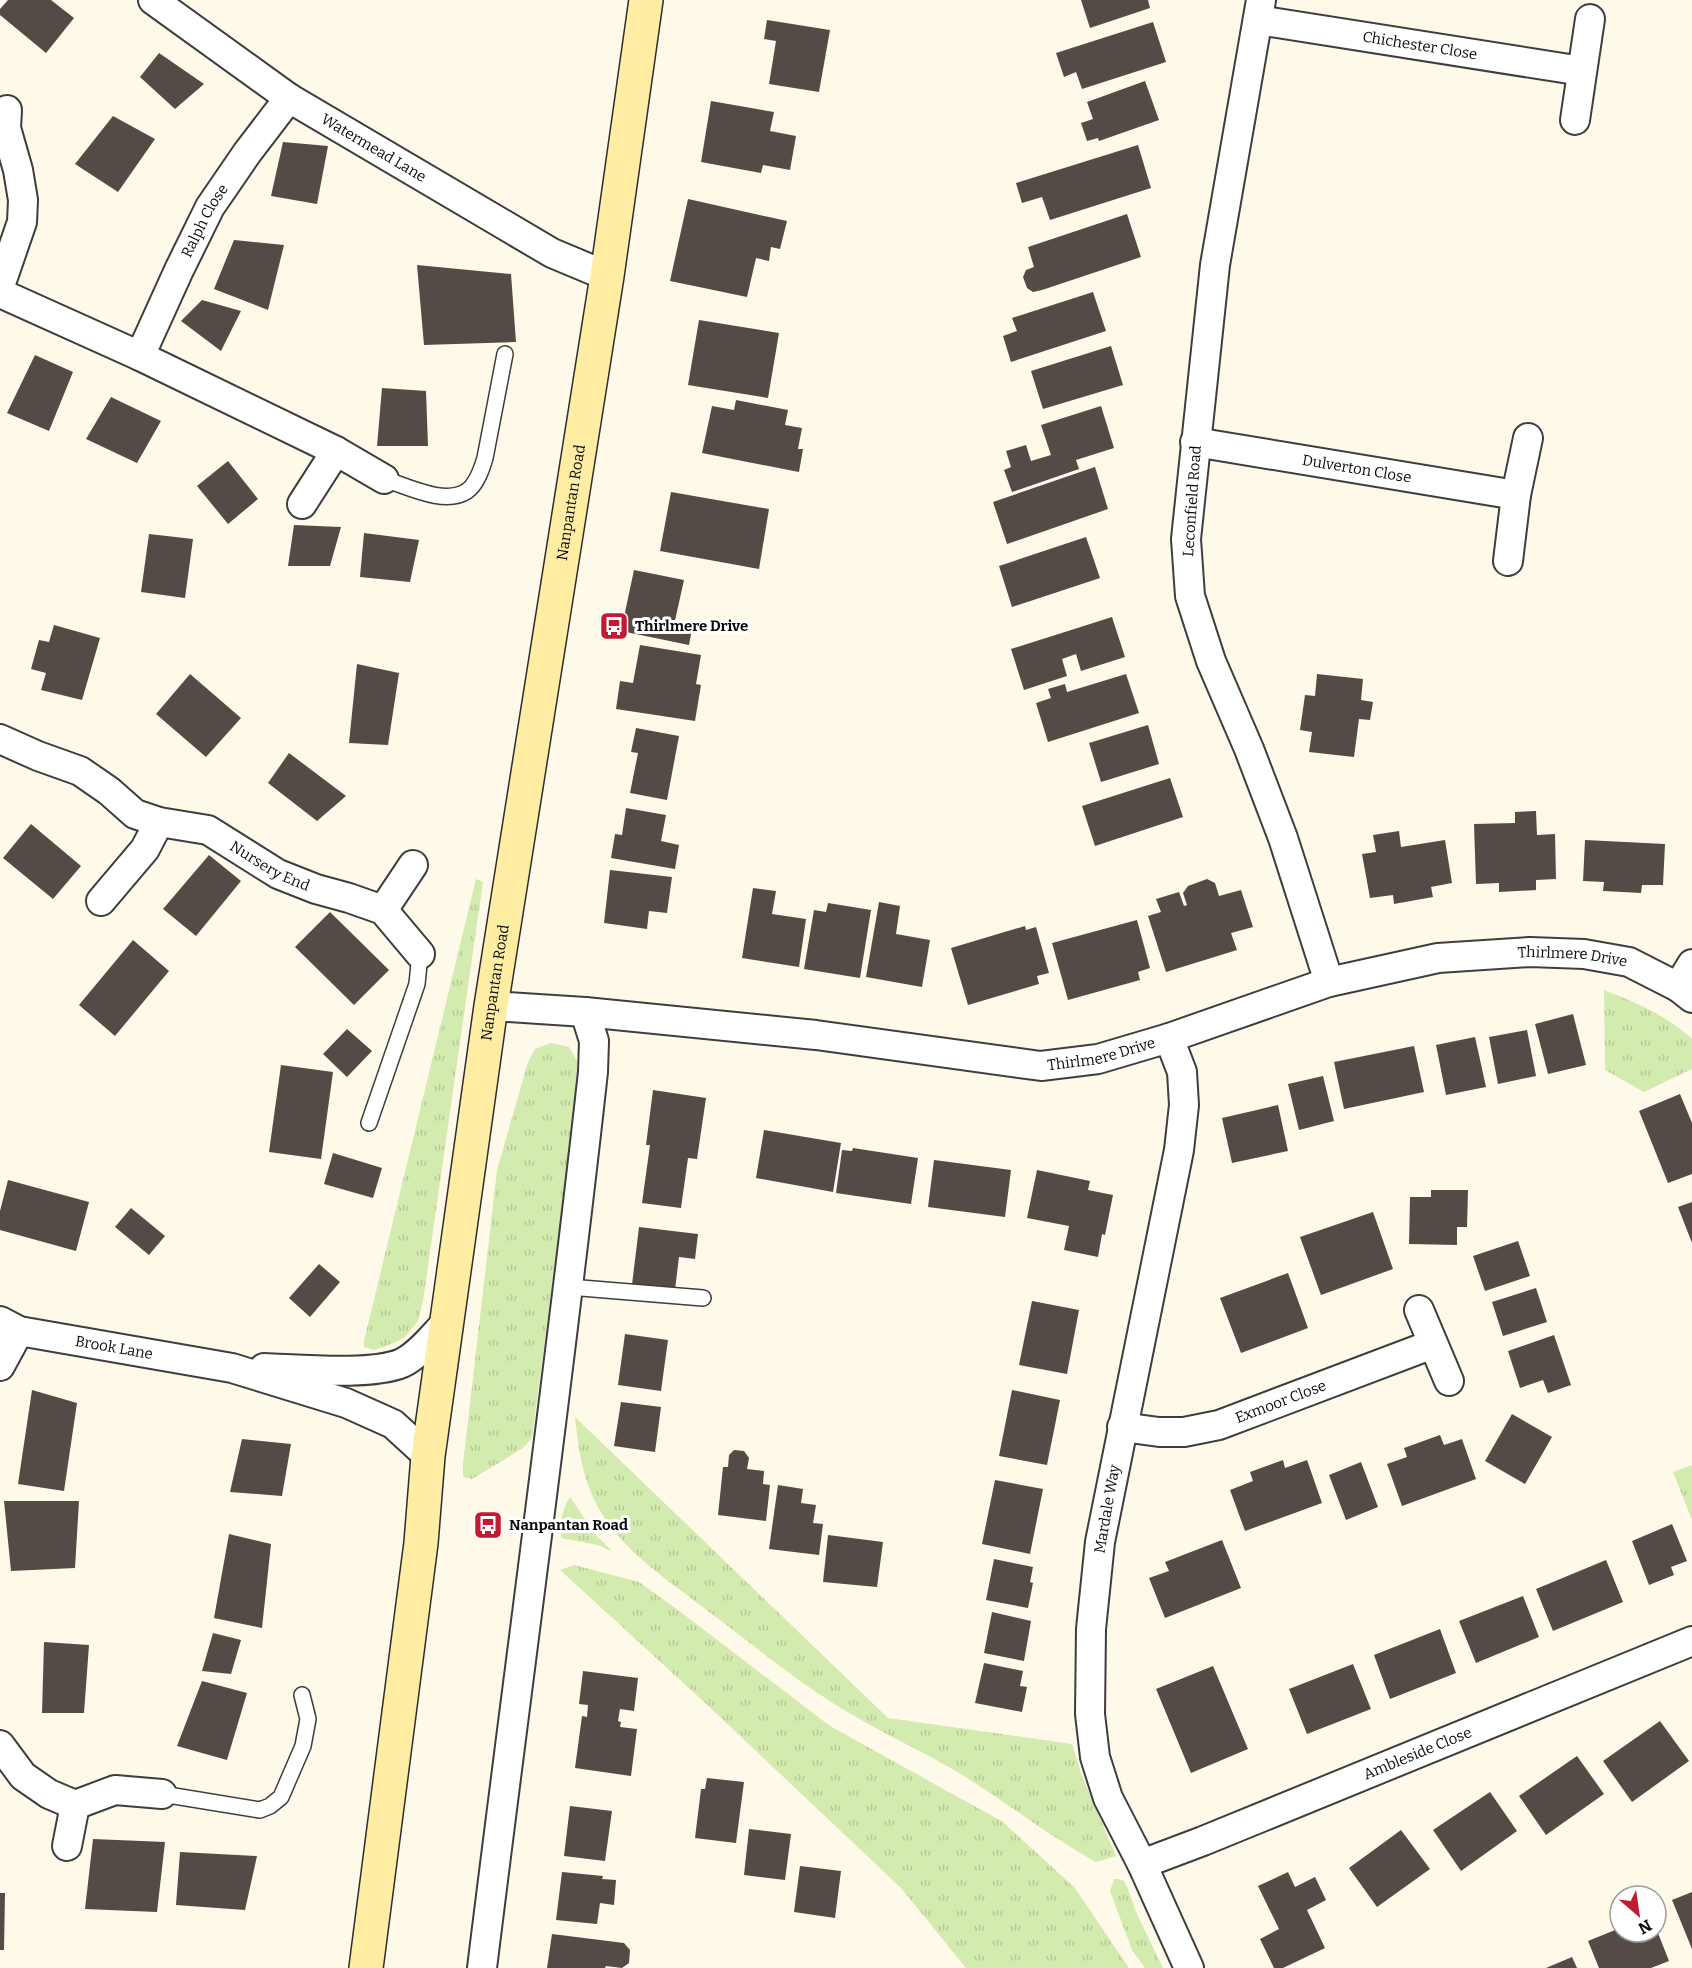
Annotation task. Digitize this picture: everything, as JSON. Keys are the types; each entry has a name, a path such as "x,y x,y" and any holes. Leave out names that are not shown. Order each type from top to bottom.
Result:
{"street":[{"name":"Watermead Lane","path":"153,0 289,98 552,253 607,276"},
{"name":"Nanpantan Road","path":"366,1968 421,1543 428,1456 491,1006 607,276 646,0"},
{"name":"Chichester Close","path":"1259,10 1582,71"},
{"name":"Leconfield Road","path":"1259,10 1215,265 1186,539 1190,596 1211,661 1249,749 1283,838 1329,982"},
{"path":"1575,120 1590,19"},
{"name":"Ralph Close","path":"140,356 210,207 289,98"},
{"path":"0,286 22,222 18,170 6,128 7,110"},
{"path":"0,293 140,356 336,450 384,479"},
{"path":"1508,561 1516,495 1528,438"},
{"name":"Dulverton Close","path":"1195,442 1516,495"},
{"path":"302,504 336,450"},
{"name":"Nursery End","path":"0,739 80,771 109,791 135,814 159,822 208,830 278,874 316,889 383,910 420,954"},
{"path":"101,901 145,849 159,822"},
{"path":"383,910 413,865"},
{"name":"Thirlmere Drive","path":"491,1006 585,1011 816,1035 1041,1066 1098,1059 1169,1038 1329,982 1438,958 1530,952 1584,954 1629,963 1688,983"},
{"path":"482,1968 533,1554 569,1287 593,1072 594,1041 585,1011"},
{"name":"Mardale Way","path":"1169,1038 1182,1072 1184,1105 1179,1150 1100,1542 1091,1629 1090,1714 1095,1757 1108,1798 1142,1864 1189,1968"},
{"path":"1419,1310 1449,1382"},
{"name":"Brook Lane","path":"232,1368 353,1370 383,1368 402,1363 413,1356 446,1323"},
{"path":"0,1366 10,1326"},
{"name":"Brook Lane","path":"10,1326 232,1368 346,1403 393,1424 428,1456"},
{"name":"Exmoor Close","path":"1122,1427 1160,1432 1184,1432 1219,1425 1434,1344"},
{"name":"Ambleside Close","path":"1142,1864 1692,1641"},
{"path":"0,1745 22,1776 49,1794 75,1805 115,1790 162,1794"},
{"path":"67,1846 75,1805"}],"lane":[{"path":"384,479 440,497 455,496 468,490 480,473 485,458 505,354"},
{"path":"369,1123 417,984 420,954"},
{"path":"569,1287 704,1298"},
{"path":"162,1794 260,1810 270,1806 281,1797 303,1746 308,1719 302,1695"}],"green space":[{"path":"476,879 483,882 423,1301 418,1321 405,1337 374,1350 364,1347 364,1341"},
{"path":"1604,990 1662,1017 1692,1039 1692,1069 1644,1092 1605,1070"},
{"path":"551,1043 569,1047 578,1063 579,1080 532,1438 523,1448 472,1479 463,1477 463,1464 497,1170 528,1062 535,1049"},
{"path":"575,1417 888,1718 1072,1744 1082,1776 1116,1856 1096,1862 959,1773 836,1705 785,1670 652,1568 616,1533 592,1496 578,1444"},
{"path":"1692,1465 1692,1520 1673,1472"},
{"path":"570,1497 596,1535 613,1552 598,1545 561,1538 562,1516"},
{"path":"574,1565 639,1582 830,1726 1003,1822 1075,1888 1129,1968 966,1968 901,1888 560,1570"},
{"path":"1114,1879 1124,1881 1163,1968 1145,1968 1132,1950 1110,1891"}],"building":[{"path":"8,0 51,0 74,18 46,53 0,15 0,9"},
{"path":"1081,0 1148,0 1150,8 1090,28"},
{"path":"767,20 830,30 819,92 769,84 776,41 764,39"},
{"path":"1153,22 1166,62 1082,89 1076,72 1064,77 1056,53"},
{"path":"159,53 204,84 175,109 140,77"},
{"path":"1145,81 1159,120 1099,141 1098,138 1087,141 1081,123 1093,119 1087,102"},
{"path":"711,101 774,112 770,131 796,136 790,170 763,165 761,173 701,162"},
{"path":"113,116 155,139 118,192 75,164"},
{"path":"283,142 328,146 317,204 271,196"},
{"path":"1138,145 1151,188 1050,220 1042,197 1022,203 1016,183"},
{"path":"688,199 787,221 780,249 771,247 769,261 756,258 747,297 670,281"},
{"path":"1127,214 1141,257 1042,290 1033,292 1027,288 1023,277 1026,270 1034,267 1028,247"},
{"path":"234,240 284,245 268,310 214,289"},
{"path":"417,265 511,274 516,342 424,345"},
{"path":"1093,292 1106,331 1011,362 1003,336 1017,331 1012,318"},
{"path":"202,300 241,311 221,351 181,321"},
{"path":"699,320 779,333 768,398 688,385"},
{"path":"1111,346 1123,385 1043,409 1031,371"},
{"path":"35,355 73,372 49,431 7,413"},
{"path":"382,388 426,391 428,446 377,446"},
{"path":"111,397 161,421 137,463 86,439"},
{"path":"736,400 788,410 785,425 802,428 798,449 803,449 799,472 702,453 712,406 734,410"},
{"path":"1101,406 1114,448 1076,460 1079,469 1012,492 1004,470 1011,467 1006,451 1026,445 1031,461 1051,455 1041,425"},
{"path":"228,461 258,499 228,524 197,486"},
{"path":"1095,467 1108,509 1007,544 993,502"},
{"path":"671,492 769,509 759,569 660,551"},
{"path":"294,525 341,527 330,566 288,566"},
{"path":"364,533 419,540 410,582 360,577"},
{"path":"149,534 193,539 185,598 141,592"},
{"path":"1086,537 1100,578 1012,607 999,566"},
{"path":"634,570 684,580 674,625 692,629 689,645 621,631"},
{"path":"1112,617 1125,657 1081,671 1076,654 1062,659 1067,676 1024,690 1011,649"},
{"path":"54,625 100,638 82,700 41,690 46,673 31,669 39,640 49,642"},
{"path":"640,645 701,655 696,684 701,685 695,721 616,709 620,681 633,683"},
{"path":"357,664 399,673 388,745 349,743"},
{"path":"190,674 241,718 206,757 156,714"},
{"path":"1126,674 1139,713 1048,742 1036,703 1051,698 1048,689 1065,684 1067,692"},
{"path":"1317,674 1363,679 1361,700 1373,702 1370,720 1359,719 1354,757 1309,752 1312,732 1300,730 1305,695 1315,696"},
{"path":"1148,725 1159,764 1101,782 1089,743"},
{"path":"636,728 679,736 667,800 630,793 638,753 631,752"},
{"path":"289,753 346,796 317,821 268,783"},
{"path":"1170,778 1183,817 1095,846 1082,806"},
{"path":"626,808 666,815 661,841 679,845 675,869 611,858 615,834 622,835"},
{"path":"1536,811 1537,835 1555,834 1556,879 1536,880 1536,890 1499,892 1499,883 1476,884 1474,824 1515,823 1515,812"},
{"path":"31,824 81,866 53,899 3,858"},
{"path":"1399,831 1401,847 1445,840 1452,883 1431,887 1433,897 1394,904 1393,895 1370,898 1362,854 1376,852 1373,835"},
{"path":"1585,840 1665,844 1663,885 1642,885 1641,893 1603,891 1604,882 1583,881"},
{"path":"209,855 241,881 196,936 163,909"},
{"path":"610,870 672,877 667,913 649,911 647,929 604,923"},
{"path":"1207,879 1215,883 1219,896 1241,890 1253,927 1231,933 1237,950 1166,972 1148,916 1161,912 1156,899 1179,892 1184,906 1187,905 1183,893 1188,886"},
{"path":"753,888 776,891 772,914 806,919 799,967 742,958"},
{"path":"879,902 900,906 896,934 930,940 922,987 866,977"},
{"path":"828,903 871,910 860,978 804,969 814,910 826,912"},
{"path":"330,912 389,970 354,1005 295,947"},
{"path":"1137,920 1150,968 1138,972 1140,980 1068,1000 1052,943"},
{"path":"1025,926 1026,930 1036,927 1049,973 1037,976 1039,984 968,1005 951,948"},
{"path":"133,940 169,971 115,1036 79,1005"},
{"path":"1573,1014 1586,1065 1548,1074 1535,1024"},
{"path":"347,1029 372,1051 347,1077 323,1054"},
{"path":"1527,1030 1536,1076 1498,1084 1489,1037"},
{"path":"1475,1037 1486,1087 1446,1095 1436,1045"},
{"path":"1414,1046 1424,1092 1344,1109 1334,1062"},
{"path":"281,1065 333,1072 321,1159 269,1152"},
{"path":"1323,1076 1334,1121 1299,1130 1288,1084"},
{"path":"653,1090 706,1098 697,1159 688,1158 681,1208 642,1203 650,1145 646,1145"},
{"path":"1680,1094 1692,1123 1692,1174 1668,1183 1639,1111"},
{"path":"1278,1105 1288,1151 1232,1163 1222,1118"},
{"path":"764,1130 841,1143 833,1192 756,1178"},
{"path":"853,1148 918,1158 911,1204 836,1193 842,1150 852,1151"},
{"path":"333,1153 382,1168 373,1198 324,1184"},
{"path":"934,1160 1011,1170 1005,1217 928,1207"},
{"path":"1037,1170 1090,1181 1088,1190 1113,1195 1098,1257 1064,1250 1069,1226 1027,1218"},
{"path":"8,1180 89,1202 76,1251 0,1230 0,1211"},
{"path":"1431,1190 1468,1190 1467,1227 1457,1227 1457,1245 1409,1244 1410,1197 1431,1197"},
{"path":"1692,1202 1692,1243 1678,1207"},
{"path":"131,1208 165,1236 149,1255 115,1227"},
{"path":"1373,1212 1393,1269 1321,1295 1300,1237"},
{"path":"639,1227 698,1234 695,1259 679,1257 674,1298 631,1293"},
{"path":"1518,1241 1530,1276 1485,1291 1473,1256"},
{"path":"319,1264 340,1282 310,1317 289,1298"},
{"path":"1288,1273 1308,1328 1241,1353 1220,1298"},
{"path":"1536,1288 1547,1322 1503,1336 1492,1302"},
{"path":"1032,1301 1079,1310 1067,1374 1019,1365"},
{"path":"625,1334 668,1340 661,1391 618,1385"},
{"path":"1554,1335 1571,1385 1548,1393 1543,1380 1520,1388 1508,1351"},
{"path":"32,1390 77,1403 64,1491 18,1484"},
{"path":"1012,1390 1060,1400 1047,1465 999,1456"},
{"path":"621,1402 661,1407 655,1452 614,1446"},
{"path":"1512,1414 1552,1437 1525,1484 1485,1461"},
{"path":"1440,1435 1444,1445 1462,1439 1476,1479 1402,1506 1387,1464 1407,1457 1404,1448"},
{"path":"242,1439 291,1444 282,1496 230,1492"},
{"path":"734,1450 744,1451 749,1458 747,1469 764,1471 763,1484 770,1485 766,1521 718,1515 723,1467 728,1467 729,1455"},
{"path":"1283,1460 1285,1468 1307,1460 1322,1503 1245,1531 1230,1490 1253,1481 1250,1472"},
{"path":"1361,1462 1378,1507 1346,1520 1329,1475"},
{"path":"995,1480 1043,1489 1030,1554 982,1544"},
{"path":"778,1485 803,1489 801,1503 816,1505 813,1523 823,1524 819,1555 769,1549"},
{"path":"4,1501 79,1501 75,1568 11,1571"},
{"path":"1672,1524 1687,1561 1671,1567 1674,1575 1649,1585 1632,1541"},
{"path":"229,1534 271,1544 262,1628 214,1618"},
{"path":"828,1535 883,1542 877,1587 823,1582"},
{"path":"1222,1540 1241,1588 1165,1618 1149,1578 1169,1571 1165,1562"},
{"path":"994,1559 1033,1567 1030,1582 1033,1583 1028,1608 986,1600"},
{"path":"1606,1560 1623,1602 1553,1631 1536,1589"},
{"path":"1523,1596 1539,1637 1476,1663 1459,1621"},
{"path":"992,1612 1031,1621 1024,1661 984,1653"},
{"path":"1440,1629 1456,1673 1390,1699 1374,1655"},
{"path":"213,1633 241,1640 231,1674 202,1671"},
{"path":"44,1642 89,1645 84,1713 42,1713"},
{"path":"984,1663 1023,1671 1020,1686 1027,1687 1022,1712 975,1703"},
{"path":"1353,1664 1371,1709 1307,1734 1289,1689"},
{"path":"1213,1666 1248,1749 1191,1773 1156,1689"},
{"path":"583,1671 638,1678 634,1711 620,1709 618,1721 621,1722 620,1727 637,1729 631,1776 575,1768 582,1716 587,1717 588,1705 579,1704"},
{"path":"202,1681 247,1693 227,1760 177,1746"},
{"path":"1660,1721 1689,1761 1632,1802 1603,1761"},
{"path":"1577,1756 1604,1794 1546,1835 1519,1796"},
{"path":"707,1778 744,1782 736,1843 695,1838 701,1789 705,1789"},
{"path":"1490,1792 1517,1831 1461,1871 1433,1830"},
{"path":"570,1806 612,1811 605,1861 564,1856"},
{"path":"749,1829 791,1834 785,1880 744,1875"},
{"path":"1401,1830 1430,1869 1377,1907 1349,1868"},
{"path":"93,1839 165,1842 157,1912 85,1909"},
{"path":"180,1852 257,1856 245,1910 176,1905"},
{"path":"800,1866 841,1871 835,1918 794,1912"},
{"path":"562,1872 603,1876 602,1879 616,1880 614,1905 600,1903 597,1924 556,1920"},
{"path":"1288,1872 1295,1887 1315,1877 1326,1900 1307,1910 1325,1948 1283,1968 1274,1968 1260,1939 1279,1929 1258,1886"},
{"path":"1692,1892 1692,1949 1672,1900"},
{"path":"0,1893 5,1893 4,1950 0,1950"},
{"path":"1608,1933 1608,1944 1662,1944 1669,1961 1651,1968 1599,1968 1588,1941"},
{"path":"552,1934 624,1943 630,1950 629,1963 622,1968 606,1966 605,1968 547,1968"},
{"path":"1572,1957 1577,1968 1546,1968"}],"place":[{"name":"Thirlmere Drive","path":"614,626"},
{"name":"Nanpantan Road","path":"488,1525"}]}
